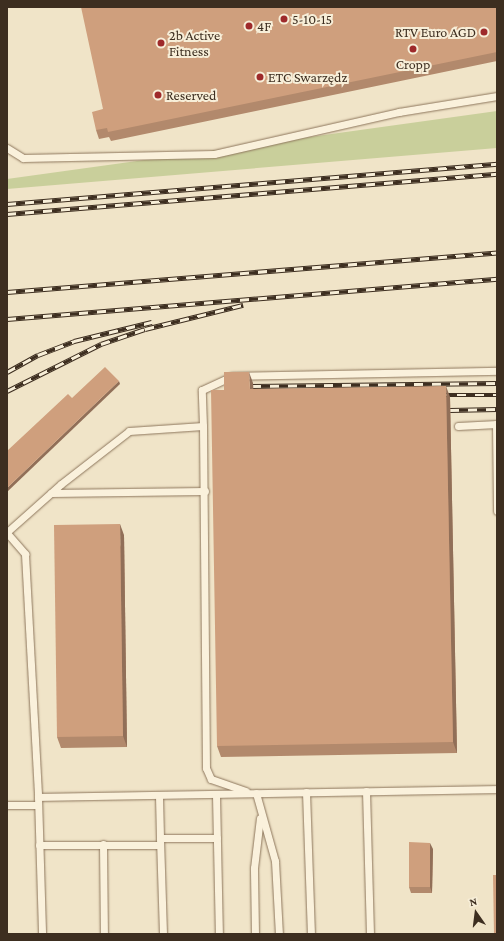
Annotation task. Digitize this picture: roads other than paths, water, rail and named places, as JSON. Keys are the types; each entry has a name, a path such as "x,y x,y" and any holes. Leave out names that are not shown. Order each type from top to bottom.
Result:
{"lane":[{"path":"7,148 23,158 214,154 399,112 497,96"},
{"path":"256,793 231,788 211,779 206,768 205,491 202,390 232,376 497,371"},
{"path":"458,426 496,424 497,511"},
{"path":"42,934 38,801 26,554 7,533 51,493 129,431 203,426"},
{"path":"51,493 205,491"},
{"path":"7,805 38,801 159,796 497,789"},
{"path":"366,791 370,934"},
{"path":"306,792 311,934"},
{"path":"256,793 260,814 275,861 279,934"},
{"path":"159,796 163,934"},
{"path":"216,796 219,934"},
{"path":"255,934 254,868 260,814"},
{"path":"39,845 103,844 217,838"},
{"path":"103,844 104,934"}],"railway":[{"path":"7,204 497,164"},
{"path":"7,214 497,174"},
{"path":"7,292 497,253"},
{"path":"7,319 497,279"},
{"path":"7,391 101,344 145,329 243,305"},
{"path":"7,372 38,355 74,341 152,322"},
{"path":"252,386 497,383"},
{"path":"439,395 497,395"},
{"path":"450,410 497,409"}],"place":[{"name":"5-10-15","path":"284,19"},
{"name":"4F","path":"249,26"},
{"name":"RTV Euro AGD","path":"484,32"},
{"name":"2b Active Fitness","path":"161,43"},
{"name":"Cropp","path":"413,49"},
{"name":"ETC Swarzędz","path":"260,77"},
{"name":"Reserved","path":"158,95"}]}
